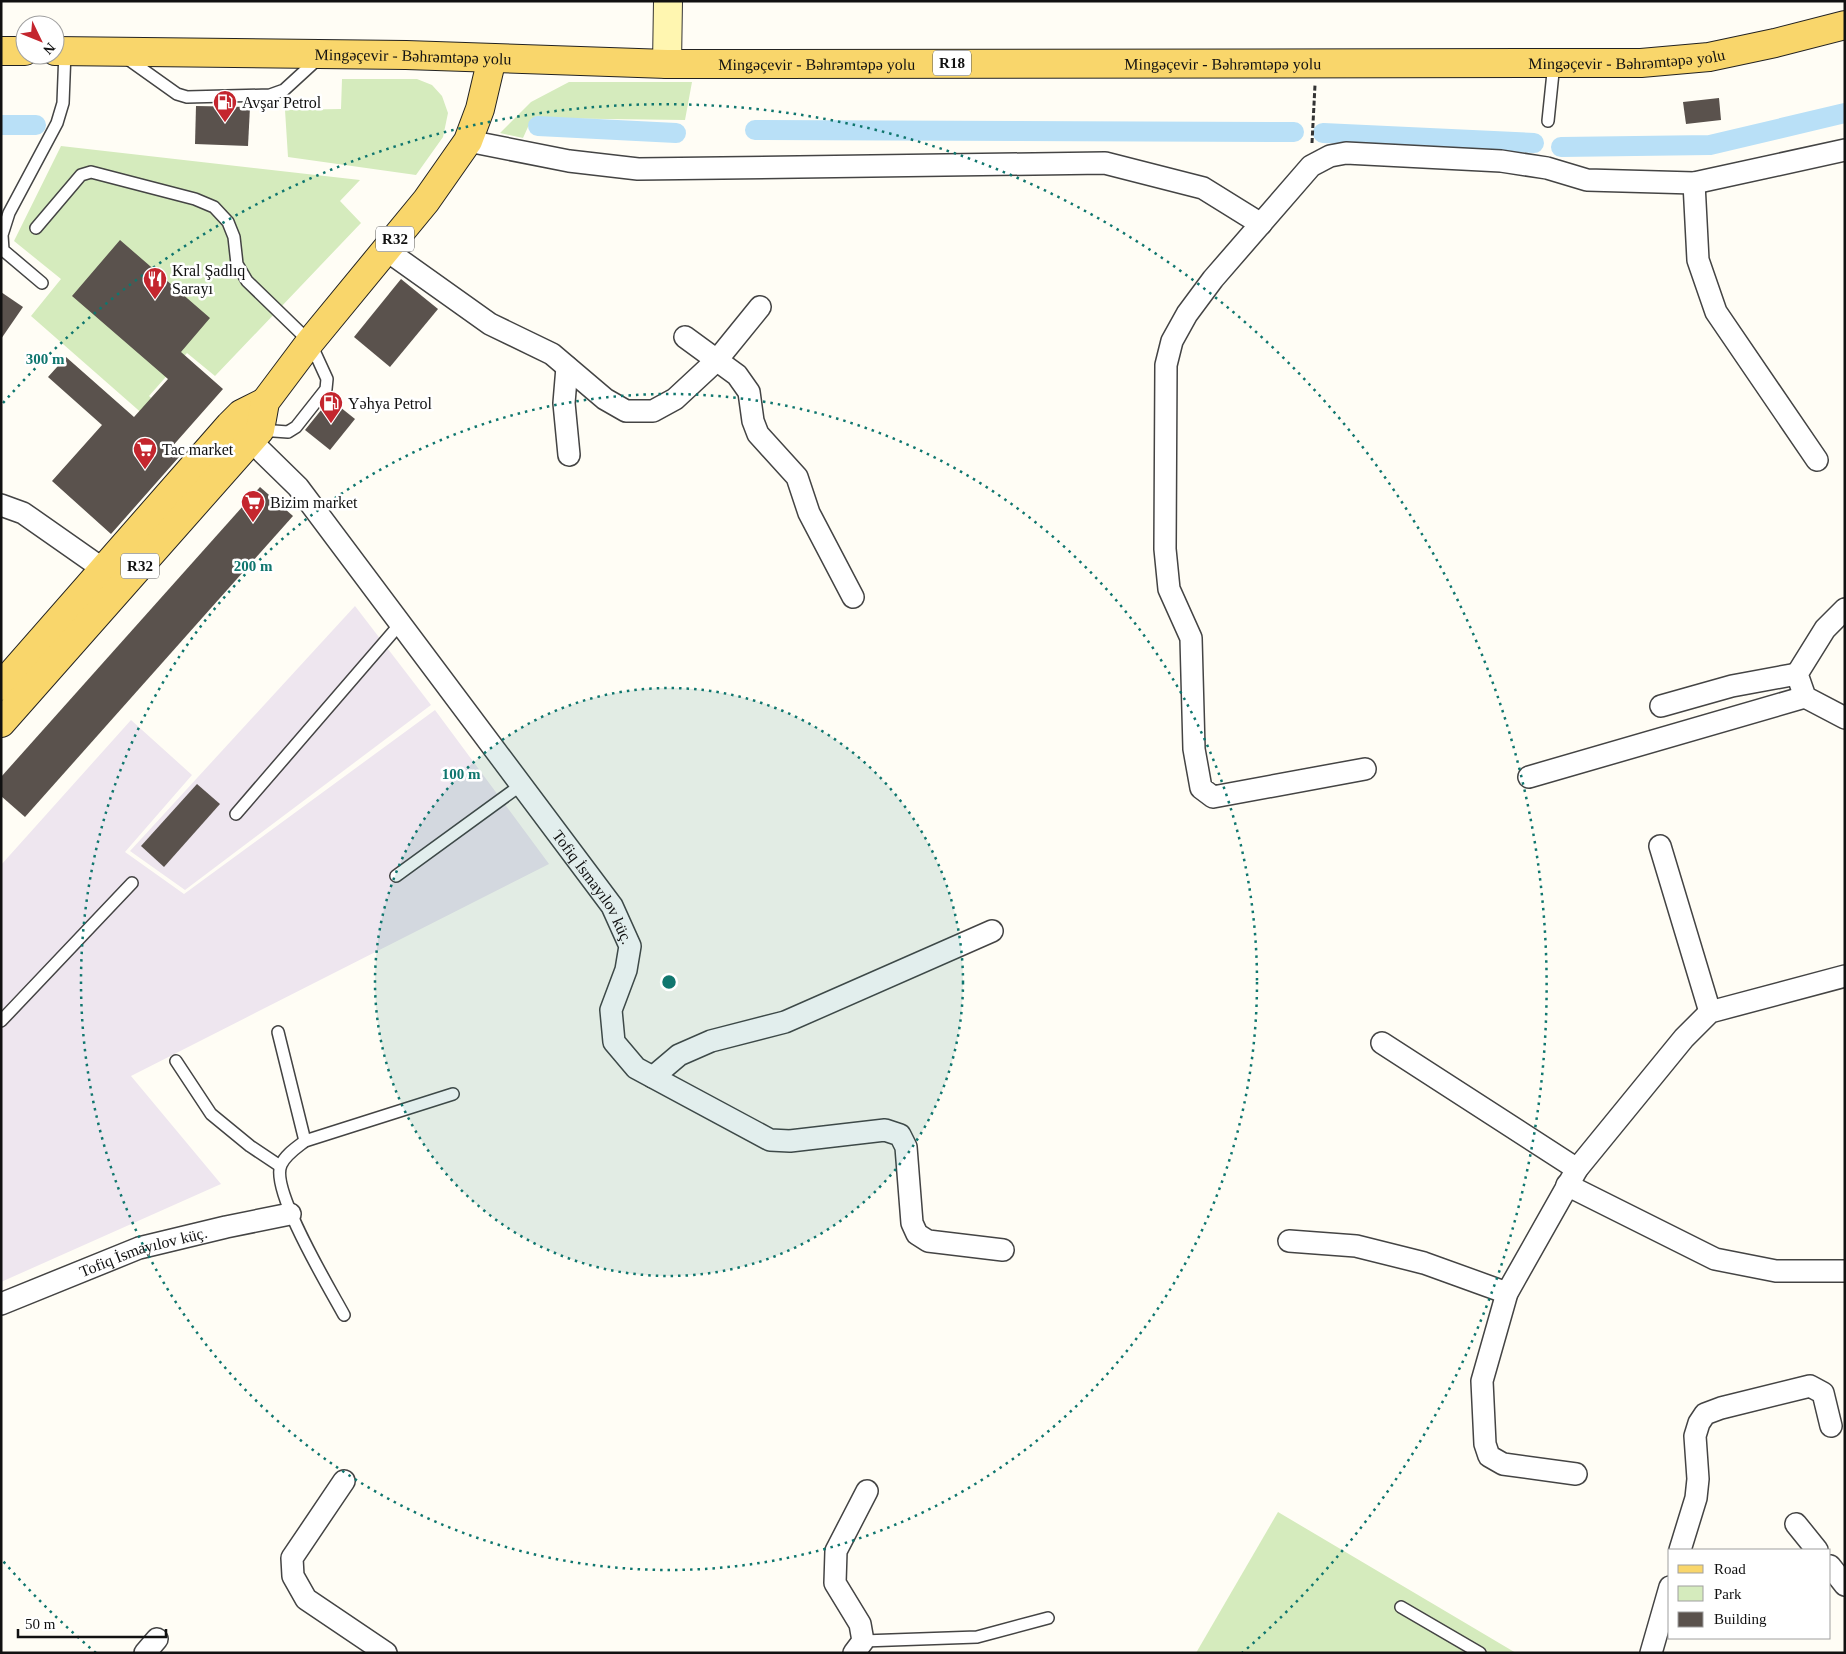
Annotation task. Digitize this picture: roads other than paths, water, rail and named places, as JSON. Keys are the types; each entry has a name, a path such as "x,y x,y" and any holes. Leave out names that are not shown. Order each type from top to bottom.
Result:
{"main road":[{"name":"Mingəçevir - Bəhrəmtəpə yolu","path":"65,51 323,54 667,64 1641,63 1709,57 1845,25"},
{"path":"1,51 15,51"},
{"name":"R32","path":"247,432 241,414 265,402 310,342 426,201 468,141 480,109 492,58"},
{"name":"R32","path":"1,686 103,569 247,432"},
{"name":"R32","path":"1,723 247,432"}],"street":[{"path":"667,64 668,1"},
{"path":"468,141 569,161 638,169 1105,163 1203,188 1261,224"},
{"path":"1365,769 1214,797 1201,788 1194,748 1191,638 1170,590 1164,549 1166,365 1172,341 1188,314 1213,279 1311,166 1330,156 1346,153 1501,161 1547,168 1587,180 1694,183 1845,150"},
{"path":"1694,183 1698,260 1716,312 1817,460"},
{"path":"386,250 490,324 552,354 604,399 626,411 653,411 675,398 717,360 760,307"},
{"path":"684,337 737,375 749,392 753,421 758,434 797,477 809,513 853,597"},
{"path":"567,367 564,403 569,455"},
{"name":"Tofiq İsmayılov küç.","path":"247,432 298,487 612,906 630,946 626,970 610,1010 614,1042 636,1068 770,1140 790,1141 885,1130 900,1135 906,1147 912,1223 917,1234 928,1241 1004,1250"},
{"path":"1,505 23,514 103,569"},
{"path":"1661,706 1732,686 1797,674 1825,630 1845,609"},
{"path":"1797,674 1805,697 1845,718"},
{"path":"1529,777 1805,697"},
{"path":"1660,846 1710,1012"},
{"path":"653,1077 679,1055 711,1041 785,1022 992,930"},
{"path":"1576,1474 1503,1464 1489,1456 1485,1444 1482,1381 1507,1293 1572,1177 1678,1045 1710,1012 1845,976"},
{"path":"1382,1043 1572,1177 1714,1259 1776,1271 1845,1270"},
{"name":"Tofiq İsmayılov küç.","path":"1,1304 140,1248 290,1214"},
{"path":"1289,1241 1356,1246 1424,1263 1507,1293"},
{"path":"1680,1549 1696,1498 1698,1479 1695,1436 1704,1414 1810,1386 1823,1393 1831,1426"},
{"path":"344,1481 292,1558 293,1576 306,1599 386,1653"},
{"path":"859,1647 860,1624 835,1583 836,1551 867,1490"},
{"path":"1796,1524 1817,1549"},
{"path":"1831,1567 1845,1585"},
{"path":"1651,1653 1668,1594"}],"lane":[{"path":"117,52 177,94 187,97 270,96 284,90 323,54"},
{"path":"1548,120 1554,63"},
{"path":"42,283 4,250 2,236 10,212 57,122 63,103 61,65"},
{"path":"36,228 80,175 91,172 195,199 214,207 228,222 234,236 237,264 247,281 310,342 327,379 326,389 296,427 288,432 247,432"},
{"path":"236,814 400,624"},
{"path":"396,876 521,785"},
{"path":"1,1021 132,883"},
{"path":"278,1032 305,1141"},
{"path":"176,1061 211,1114 250,1146 280,1166"},
{"path":"344,1315 290,1214 279,1178 280,1166 291,1151 305,1141 453,1094"},
{"path":"1401,1607 1480,1653"},
{"path":"859,1647 977,1637 1048,1618"}],"waterway":[{"path":"1561,147 1710,145 1845,113"},
{"path":"1,125 36,125"},
{"path":"538,126 676,133"},
{"path":"755,130 1294,132"},
{"path":"1323,133 1534,143"}],"place":[{"name":"Avşar Petrol","path":"225,123"},
{"name":"Kral Şadlıq Sarayı","path":"155,300"},
{"name":"Yəhya Petrol","path":"331,424"},
{"name":"Tac market","path":"145,470"},
{"name":"Bizim market","path":"253,523"}]}
